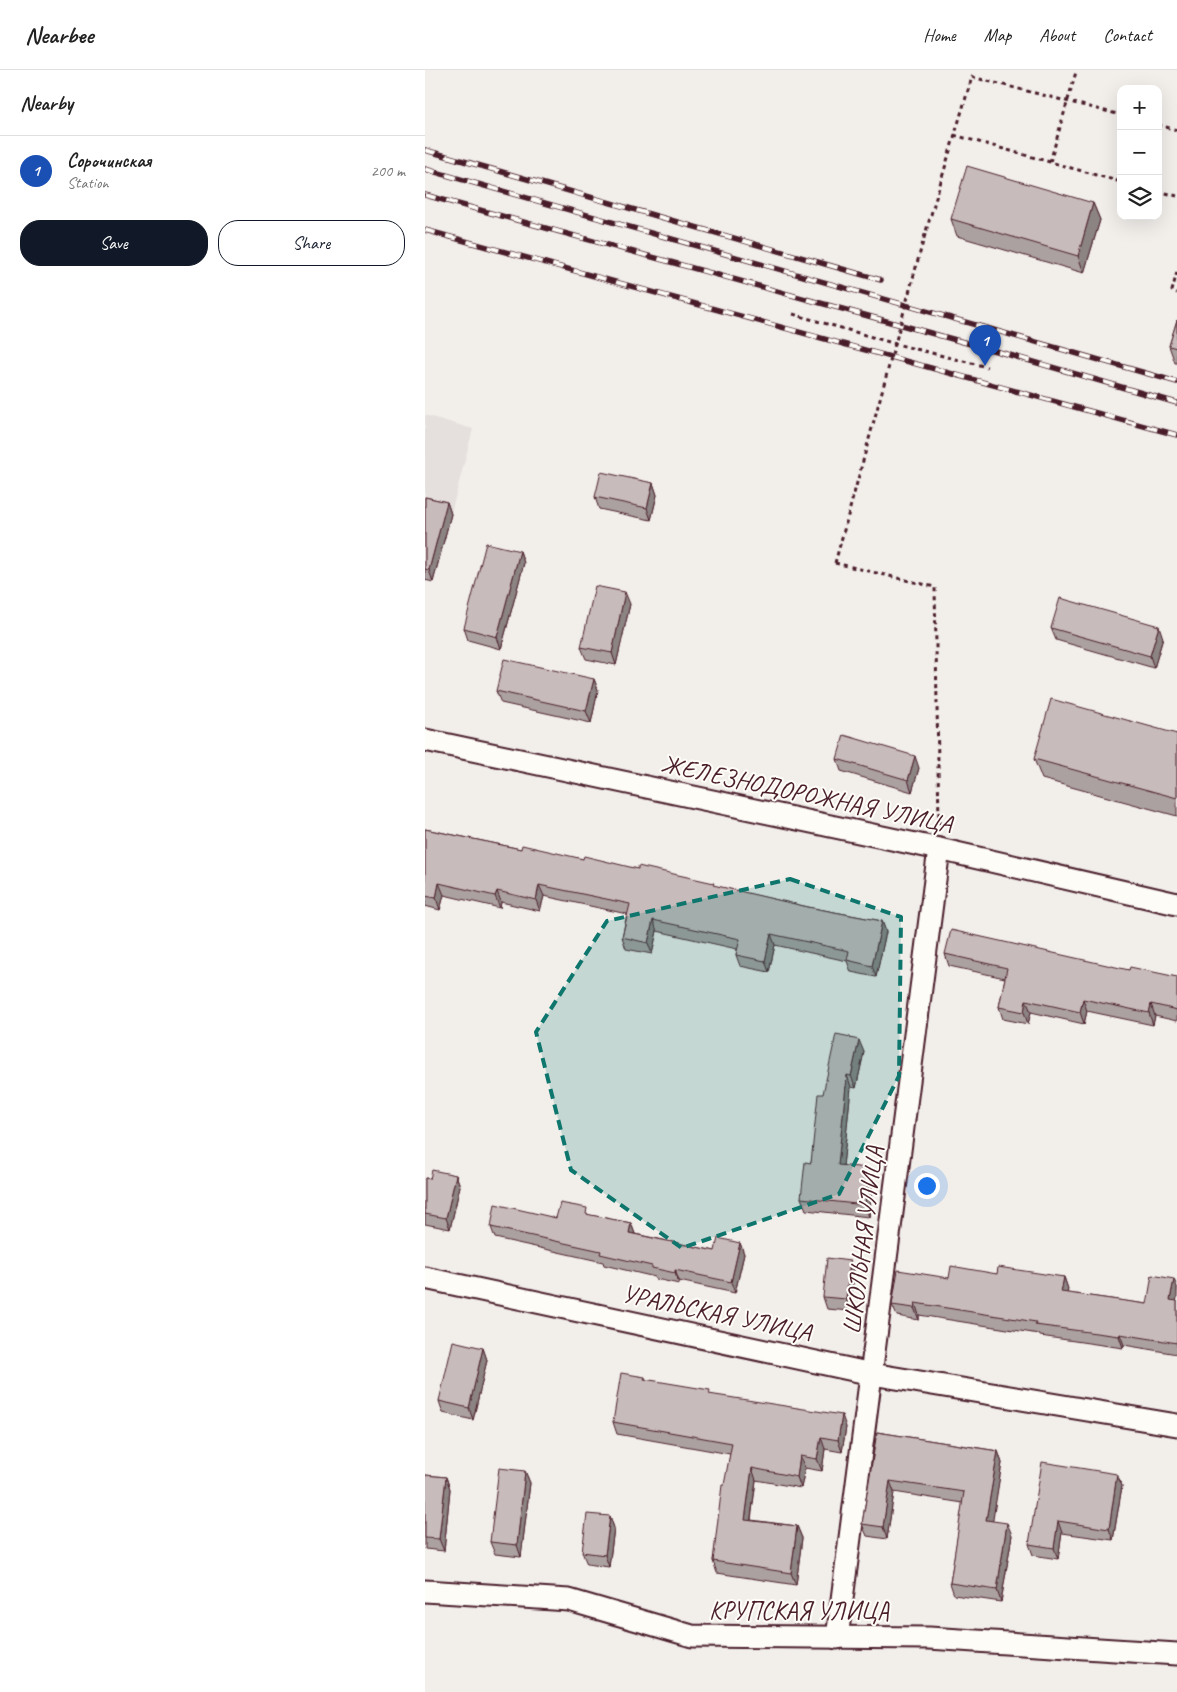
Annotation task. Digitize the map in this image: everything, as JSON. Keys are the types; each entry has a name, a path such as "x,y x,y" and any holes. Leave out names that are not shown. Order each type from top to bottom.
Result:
{"street":[{"name":"ЖЕЛЕЗНОДОРОЖНАЯ УЛИЦА","path":"425,740 939,849 1177,904"},
{"name":"ШКОЛЬНАЯ УЛИЦА","path":"837,1638 939,849"},
{"name":"УРАЛЬСКАЯ УЛИЦА","path":"425,1278 872,1374 1177,1425"},
{"name":"КРУПСКАЯ УЛИЦА","path":"425,1591 569,1600 692,1636 929,1638 1177,1654"}],"path":[{"path":"1050,162 1076,72"},
{"path":"939,849 935,587 835,562 924,238 972,77 1117,114"},
{"path":"1162,126 1177,130"},
{"path":"954,135 1117,181"},
{"path":"1162,192 1177,196"},
{"path":"1177,272 1172,291 1177,293"},
{"path":"793,314 896,344 987,367"}],"highlighted area":[{"path":"790,879 901,917 899,1076 839,1194 682,1248 571,1170 536,1032 607,921"}],"shaded area":[{"path":"425,415 473,429 433,582 425,580"}],"building":[{"path":"967,166 1093,203 1078,256 951,219"},
{"path":"1177,320 1177,348 1169,346"},
{"path":"601,472 653,483 647,508 595,497"},
{"path":"425,497 447,502 429,570 425,569"},
{"path":"486,543 520,551 497,637 464,628"},
{"path":"595,586 625,592 612,653 581,647"},
{"path":"1060,598 1159,626 1150,656 1051,628"},
{"path":"504,659 594,679 586,711 496,691"},
{"path":"1051,699 1177,734 1177,798 1034,759"},
{"path":"844,735 915,756 908,780 837,759"},
{"path":"425,829 521,849 522,845 583,859 584,856 638,869 638,866 808,907 882,921 872,966 847,960 849,951 771,934 765,961 736,955 740,939 653,920 648,943 622,937 630,904 539,885 536,900 497,891 495,896 439,883 436,898 425,896"},
{"path":"951,930 1129,970 1130,967 1177,977 1177,1010 1151,1004 1149,1013 1083,999 1080,1012 1026,1000 1024,1012 999,1007 1007,968 945,954"},
{"path":"836,1034 859,1040 851,1076 847,1075 838,1165 868,1168 865,1205 801,1198 805,1162 811,1163 818,1094 823,1094"},
{"path":"432,1170 456,1175 446,1218 425,1214 425,1178 430,1179"},
{"path":"560,1203 587,1208 586,1214 631,1223 629,1233 715,1251 718,1238 740,1243 731,1282 675,1270 675,1273 652,1268 652,1266 600,1254 601,1251 491,1227 495,1204 556,1218"},
{"path":"827,1258 850,1261 846,1299 823,1297"},
{"path":"951,1266 997,1274 998,1267 1064,1277 1061,1292 1147,1304 1152,1275 1174,1279 1170,1300 1177,1301 1177,1343 1120,1334 1119,1336 1035,1325 1036,1322 915,1303 914,1308 892,1305 898,1270 949,1278"},
{"path":"453,1341 483,1348 469,1408 439,1401"},
{"path":"621,1373 645,1377 644,1379 710,1390 709,1394 842,1415 838,1440 821,1437 817,1459 800,1456 797,1477 752,1468 745,1520 797,1526 791,1573 713,1561 722,1485 724,1485 732,1443 613,1422"},
{"path":"877,1432 998,1451 986,1520 1007,1523 997,1590 950,1583 964,1492 890,1481 883,1527 862,1524"},
{"path":"1042,1462 1117,1474 1109,1529 1058,1521 1054,1548 1029,1544"},
{"path":"499,1468 525,1471 517,1545 490,1542"},
{"path":"425,1475 446,1477 439,1539 425,1538"},
{"path":"587,1514 610,1516 605,1555 582,1552"}],"railway":[{"path":"425,150 881,280"},
{"path":"425,169 1177,382"},
{"path":"425,195 989,349 1177,403"},
{"path":"425,230 1177,435"}],"place":[{"name":"Сорочинская","path":"985,366"}]}
